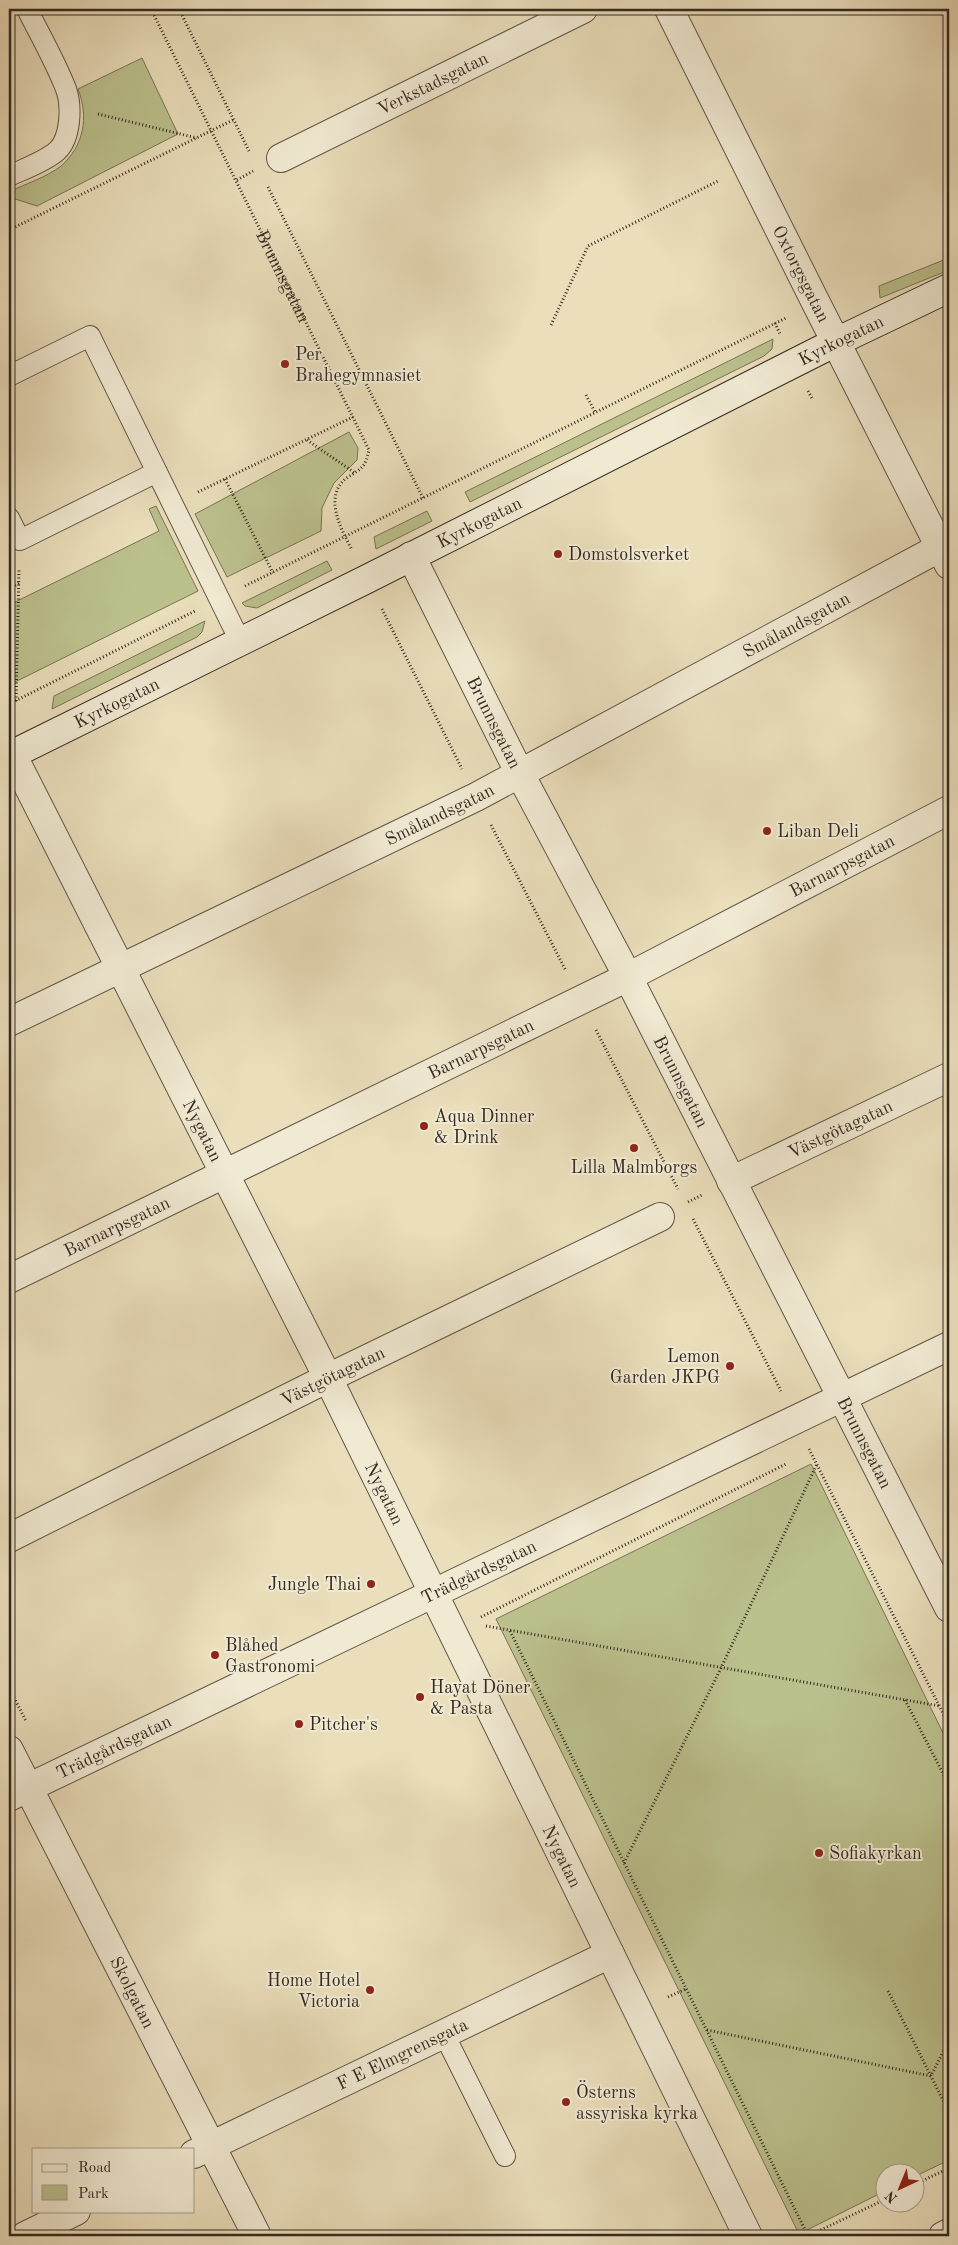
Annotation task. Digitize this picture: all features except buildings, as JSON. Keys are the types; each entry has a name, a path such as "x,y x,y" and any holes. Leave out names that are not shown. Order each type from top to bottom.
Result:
{"street":[{"name":"Verkstadsgatan","path":"281,158 583,9"},
{"name":"Oxtorgsgatan","path":"669,9 945,556"},
{"name":"Kyrkogatan","path":"10,755 367,579 836,342 949,288"},
{"name":"Brunnsgatan","path":"411,556 519,772 628,977 840,1398 949,1608"},
{"name":"Smålandsgatan","path":"9,1022 476,797 519,772 945,556"},
{"name":"Nygatan","path":"10,755 225,1172 434,1594 457,1621 610,1954 748,2236"},
{"name":"Barnarpsgatan","path":"9,1279 628,977 949,810"},
{"name":"Västgötagatan","path":"730,1181 949,1077"},
{"name":"Västgötagatan","path":"9,1538 328,1378 660,1217"},
{"name":"Trädgårdsgatan","path":"18,1792 949,1346"},
{"name":"Skolgatan","path":"9,1750 18,1792 203,2149 257,2236"},
{"name":"F E Elmgrensgata","path":"203,2149 610,1954"},
{"path":"25,2236 74,2212"},
{"path":"944,2236 949,2233"}],"lane":[{"path":"9,176 57,151 64,141 67,131 69,109 66,90 27,9"},
{"path":"9,376 90,336 240,642"},
{"path":"9,518 20,540 157,472"},
{"path":"444,2034 505,2156"}],"path":[{"name":"Brunnsgatan","path":"152,9 369,450 363,468 342,484 335,501 338,522 476,797 949,1724"},
{"path":"178,9 250,152"},
{"path":"69,109 88,111 197,138"},
{"path":"9,230 233,120"},
{"path":"551,325 588,246 747,166"},
{"path":"267,186 423,498"},
{"path":"9,704 816,303"},
{"path":"586,395 595,412"},
{"path":"173,504 353,417"},
{"path":"306,440 356,474"},
{"path":"225,479 273,573"},
{"path":"16,701 20,540"},
{"path":"9,589 19,583"},
{"path":"660,1217 730,1181"},
{"path":"802,1455 811,1451"},
{"path":"457,1621 793,1460"},
{"path":"624,1864 721,1668 817,1463"},
{"path":"457,1621 940,1706"},
{"path":"510,1630 808,2236 876,2204"},
{"path":"905,1700 949,1785"},
{"path":"888,1991 949,2112"},
{"path":"706,2030 932,2076"},
{"path":"932,2076 949,2040"},
{"path":"926,2179 949,2168"}],"green space":[{"path":"142,58 178,134 37,206 9,197 9,192 43,177 61,166 75,149 84,120 78,89"},
{"path":"946,259 949,270 880,298 879,286"},
{"path":"773,339 772,349 764,356 470,502 465,492"},
{"path":"349,432 358,448 357,460 334,483 322,508 321,531 227,577 195,514"},
{"path":"156,506 198,591 9,685 9,605 159,531 149,509"},
{"path":"427,511 432,521 376,549 374,537"},
{"path":"327,561 332,570 257,608 245,606 242,603"},
{"path":"205,621 202,632 197,637 52,709 54,696"},
{"path":"811,1464 949,1745 949,2160 926,2171 926,2162 876,2162 876,2196 799,2234 496,1619"}],"place":[{"name":"Per Brahegymnasiet","path":"285,364"},
{"name":"Domstolsverket","path":"558,554"},
{"name":"Liban Deli","path":"767,831"},
{"name":"Aqua Dinner & Drink","path":"424,1126"},
{"name":"Lilla Malmborgs","path":"634,1148"},
{"name":"Lemon Garden JKPG","path":"730,1366"},
{"name":"Jungle Thai","path":"371,1584"},
{"name":"Blåhed Gastronomi","path":"215,1655"},
{"name":"Hayat Döner & Pasta","path":"420,1697"},
{"name":"Pitcher's","path":"299,1724"},
{"name":"Sofiakyrkan","path":"819,1853"},
{"name":"Home Hotel Victoria","path":"370,1990"},
{"name":"Österns assyriska kyrka","path":"566,2102"}]}
